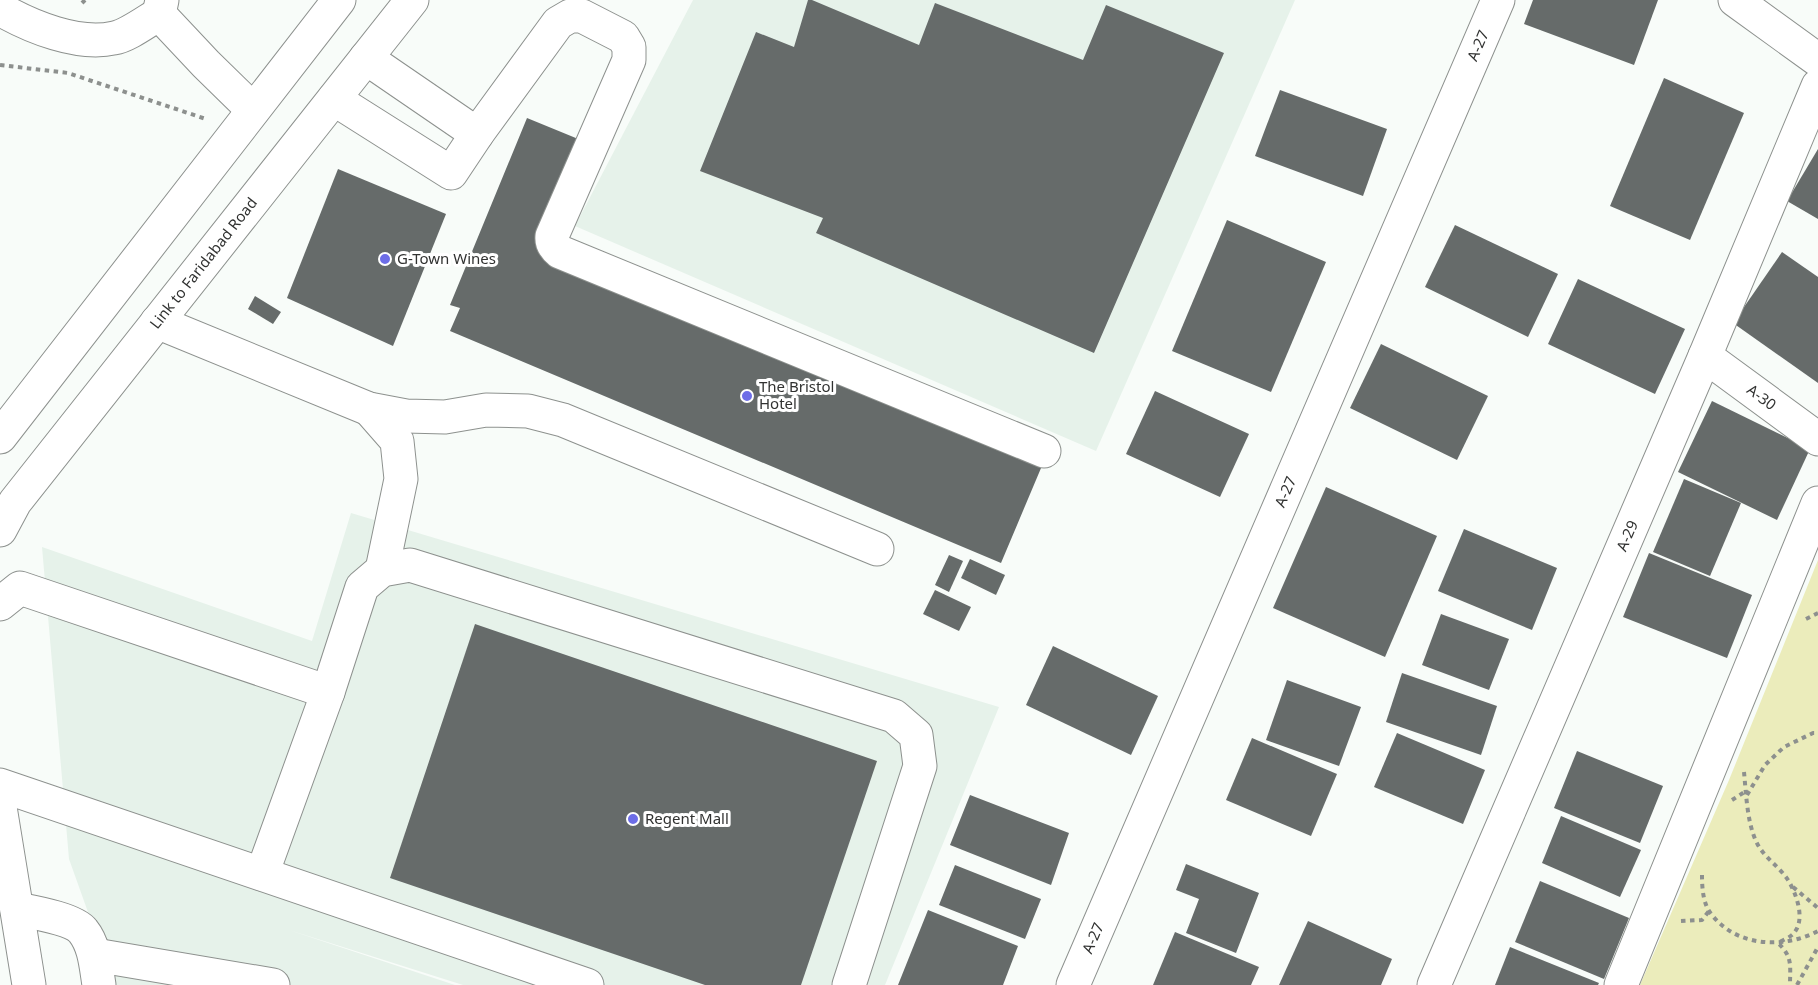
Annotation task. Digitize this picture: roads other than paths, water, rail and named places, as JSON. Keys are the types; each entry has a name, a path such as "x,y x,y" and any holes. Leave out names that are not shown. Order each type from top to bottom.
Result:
{"street":[{"path":"0,436 339,0"},
{"name":"Link to Faridabad Road","path":"0,530 15,502 412,0"},
{"name":"A-27","path":"1073,985 1498,0"},
{"path":"1735,0 1818,60"},
{"path":"0,9 18,19 80,40 116,38 160,7 206,64 246,120"},
{"path":"334,99 451,173 558,22 570,16 582,16 623,37 629,47 630,60 552,237 555,248 1044,452"},
{"path":"366,58 477,134"},
{"name":"A-29","path":"1434,985 1705,356 1818,86"},
{"path":"157,322 369,409 406,416 445,417 486,410 528,411 563,420 876,549"},
{"name":"A-30","path":"1705,356 1818,439"},
{"path":"369,409 397,441 401,479 382,570"},
{"path":"1621,985 1818,503"},
{"path":"262,874 328,692 362,587 382,570 410,566 894,716 916,735 920,766 849,985"},
{"path":"0,604 20,588 328,692"},
{"path":"0,785 587,985"},
{"path":"0,807 29,985"},
{"path":"17,909 58,918 83,929 97,970 273,985"}],"place":[{"name":"G-Town Wines","path":"385,259"},
{"name":"The Bristol Hotel","path":"747,396"},
{"name":"Regent Mall","path":"633,819"}]}
